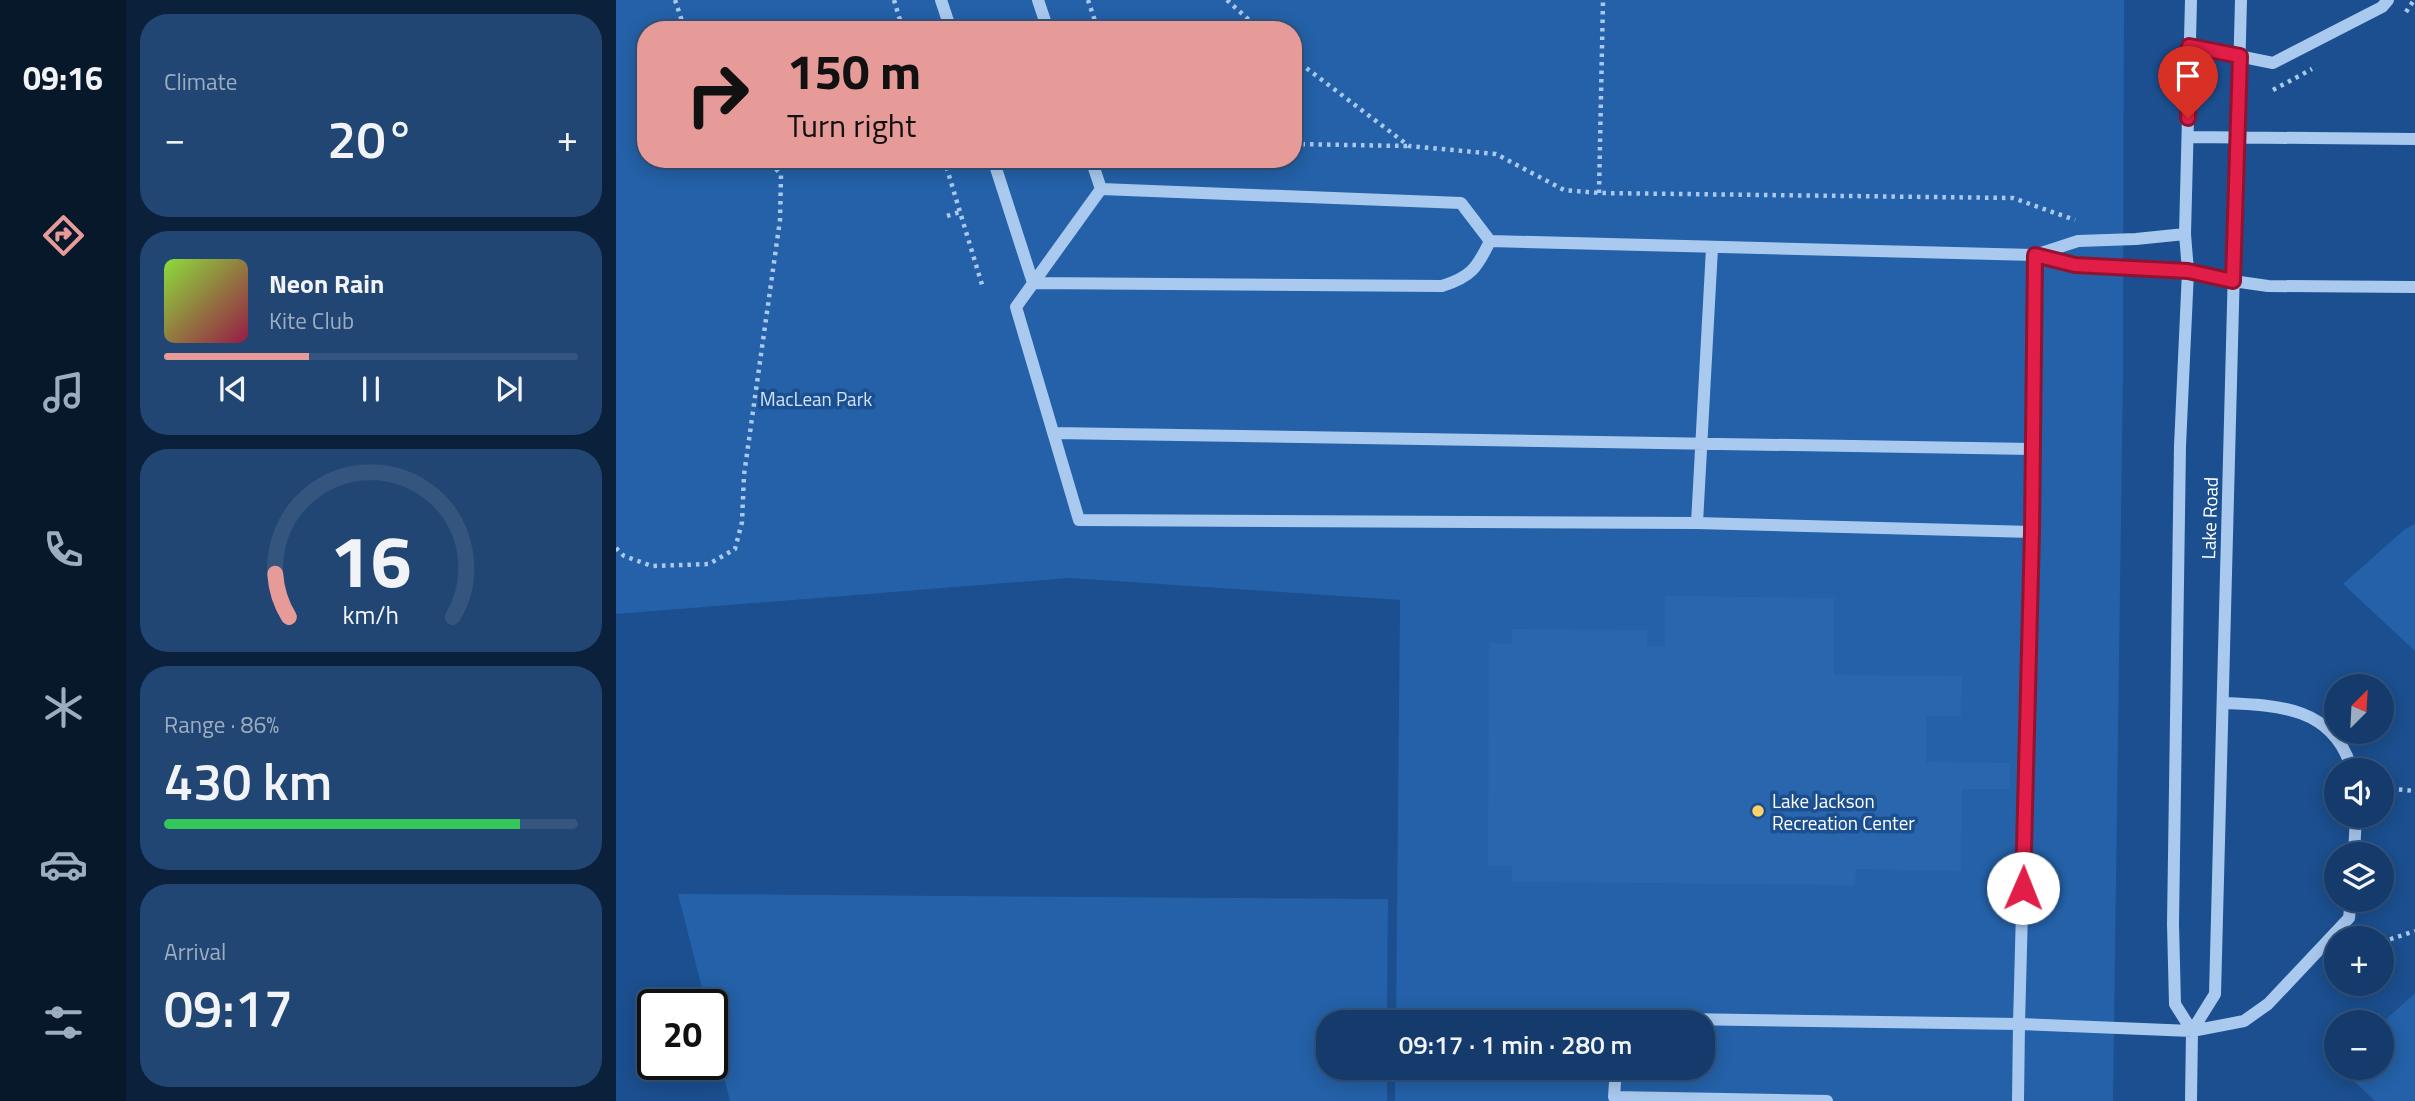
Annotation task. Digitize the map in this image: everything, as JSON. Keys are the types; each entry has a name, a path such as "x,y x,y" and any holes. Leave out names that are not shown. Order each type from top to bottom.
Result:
{"street":[{"path":"941,0 948,21"},
{"path":"1038,0 1045,21"},
{"name":"Lake Road","path":"2191,0 2185,234 2188,271 2180,446 2172,924 2175,1004 2192,1031 2215,994 2241,0"},
{"path":"2189,46 2273,63 2382,7 2388,0"},
{"path":"2188,137 2415,139"},
{"path":"996,168 1033,283"},
{"path":"1094,168 1101,189"},
{"path":"1101,189 1016,307 1079,520 1698,523 2032,532"},
{"path":"1101,189 1461,203 1490,242"},
{"path":"2035,255 2078,241 2185,234"},
{"path":"1490,242 2035,255 2075,265 2188,271 2268,286 2415,287"},
{"path":"1033,283 1442,286 1463,280 1480,262 1490,242"},
{"path":"1698,523 1712,248"},
{"path":"2018,1101 2032,532 2035,255"},
{"path":"1054,433 2032,449"},
{"path":"2223,703 2258,704 2297,710 2320,721 2347,752 2349,758"},
{"path":"1715,1019 2019,1024 2192,1031 2244,1021 2267,1004 2348,918 2349,912"},
{"path":"2191,1101 2192,1031"},
{"path":"1616,1080 1615,1097 1827,1101"}],"path":[{"path":"675,0 682,21"},
{"path":"894,0 900,21"},
{"path":"1088,0 1095,21"},
{"path":"1227,0 1250,21"},
{"path":"1599,193 1603,0"},
{"path":"1302,65 1409,146"},
{"path":"1302,144 1409,146 1496,154 1564,190 1599,193 2013,198 2085,223"},
{"path":"616,548 624,556 652,566 709,564 735,549 742,522 744,475 780,220 781,175 775,168"},
{"path":"947,168 983,288"},
{"path":"947,216 960,212"},
{"path":"2394,789 2415,790"},
{"path":"2394,938 2415,931"}],"green space":[{"name":"MacLean Park","path":"616,0 2124,0 2123,371 2113,1101 1395,1101 1395,1080 1715,1080 1715,1010 1396,1010 1400,600 1070,578 616,614"},
{"path":"2415,524 2415,651 2343,584 2405,529"},
{"path":"678,894 1388,899 1387,1010 1316,1010 1316,1080 1387,1080 1387,1101 730,1101 725,1080 728,1080 728,989 702,989"},
{"path":"2415,993 2415,1101 2375,1101 2353,1080 2394,1080 2394,1012"}],"building":[{"path":"1665,596 1834,598 1834,675 1962,676 1961,716 1926,716 1926,762 2010,763 2010,789 1962,789 1961,871 1856,869 1855,885 1512,882 1512,866 1488,866 1489,643 1512,644 1512,629 1647,630 1647,646 1665,646"}],"place":[{"name":"Lake Jackson Recreation Center","path":"1758,811"}],"route":[{"path":"2023,888 2032,532 2035,255 2075,265 2188,271 2233,281 2240,56 2189,46 2188,118"}]}
